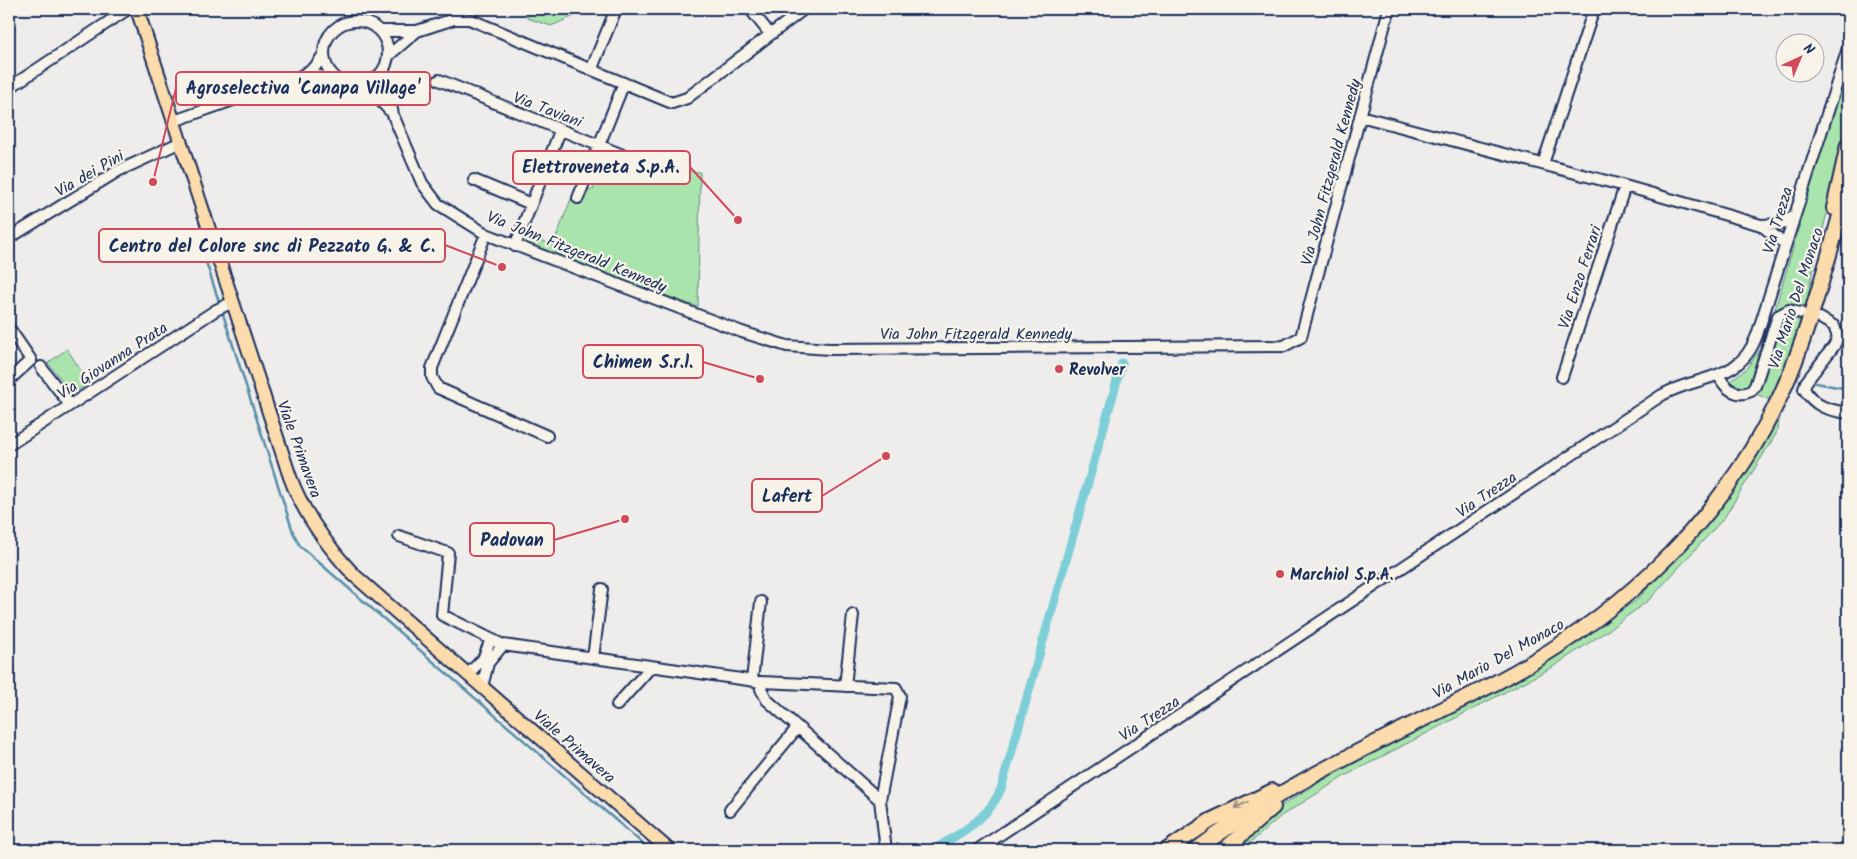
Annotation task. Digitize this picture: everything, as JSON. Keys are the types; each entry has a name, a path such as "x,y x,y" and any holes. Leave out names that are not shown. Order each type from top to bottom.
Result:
{"highway":[{"path":"1821,280 1828,234 1848,145"},
{"name":"Via Mario Del Monaco","path":"1334,765 1495,683 1563,644 1607,612 1667,559 1716,503 1758,438 1788,377 1821,280 1848,188"},
{"path":"1821,280 1837,251 1848,219"},
{"path":"1167,850 1228,810 1334,765"},
{"path":"1196,850 1268,802 1334,765"},
{"path":"1224,850 1275,806 1334,765"}],"main road":[{"name":"Viale Primavera","path":"137,9 181,142 230,303 290,477 306,512 325,542 354,575 669,850"}],"street":[{"path":"9,88 128,9"},
{"path":"592,68 616,9"},
{"path":"750,9 770,34"},
{"path":"174,121 301,76 314,67 324,54 328,36 341,24 350,21 363,22 379,30 417,31 454,19 469,19 672,102 687,98 804,9"},
{"name":"Via John Fitzgerald Kennedy","path":"388,56 384,70 393,115 422,183 438,204 486,234 742,332 787,346 829,349 1284,346 1295,342 1301,337 1389,9"},
{"path":"1543,164 1594,9"},
{"path":"379,30 386,40 388,56"},
{"path":"388,56 417,31"},
{"name":"Via Trezza","path":"977,850 1662,395 1688,382 1719,376 1738,365 1750,351 1848,48"},
{"path":"324,54 329,70 342,82"},
{"path":"301,76 320,76 354,85 365,84 376,79 384,70"},
{"name":"Via Taviani","path":"439,80 647,165"},
{"path":"578,198 624,83"},
{"name":"Via John Fitzgerald Kennedy","path":"365,84 380,97 393,115"},
{"path":"1360,116 1625,186 1761,225 1786,239"},
{"path":"515,246 560,130"},
{"name":"Via dei Pini","path":"14,235 118,171 181,142"},
{"path":"474,180 531,204"},
{"name":"Via Enzo Ferrari","path":"1562,378 1625,186"},
{"path":"1774,231 1793,217"},
{"path":"486,234 432,368 432,377 438,388 547,436"},
{"name":"Via Giovanna Prata","path":"9,445 216,310 230,303"},
{"path":"1719,376 1730,390 1738,393 1751,391 1755,386 1778,316 1789,310 1802,313"},
{"path":"1820,318 1834,326 1838,337 1834,346 1806,382 1804,390 1811,400 1820,407 1848,413"},
{"path":"9,328 31,360 9,380"},
{"path":"41,367 70,405"},
{"path":"398,536 448,553 442,615 503,645 757,681 896,688 900,696 880,800 886,850"},
{"path":"593,658 602,589"},
{"path":"761,602 757,681 767,700 880,800"},
{"path":"845,686 853,615"},
{"path":"468,674 482,659 491,639"},
{"path":"482,687 488,663 503,645"},
{"path":"617,705 651,667"},
{"path":"730,810 798,728"}],"green space":[{"path":"523,9 591,9 551,26 527,18"},
{"path":"1848,56 1848,128 1812,274 1806,306 1796,304 1788,306 1773,316 1800,224 1800,213"},
{"path":"600,150 646,168 700,172 698,307 566,260 527,243 526,235 553,245 571,199 579,202 584,189 593,190 601,169 595,166"},
{"path":"1791,312 1789,318 1802,321 1790,357 1770,400 1754,393 1780,321"},
{"path":"1761,348 1750,385 1747,389 1739,390 1730,381 1747,368"},
{"path":"67,349 89,383 74,393 71,392 48,363"},
{"path":"1783,405 1776,434 1724,518 1649,600 1607,631 1551,668 1345,776 1281,816 1242,850 1231,850 1273,811 1349,764 1535,668 1637,600 1718,510 1751,464"},
{"path":"1247,807 1186,850 1173,850"}],"waterway":[{"path":"206,262 220,305"},
{"path":"222,311 293,532 300,546 650,850"},
{"path":"933,850 981,817 989,809 1001,789 1122,363"},
{"path":"1816,383 1848,389"}],"place":[{"name":"Agroselectiva 'Canapa Village'","path":"153,182"},
{"name":"Elettroveneta S.p.A.","path":"738,220"},
{"name":"Centro del Colore snc di Pezzato G. & C.","path":"502,267"},
{"name":"Revolver","path":"1059,369"},
{"name":"Chimen S.r.l.","path":"760,379"},
{"name":"Lafert","path":"886,456"},
{"name":"Padovan","path":"625,519"},
{"name":"Marchiol S.p.A.","path":"1280,574"}]}
